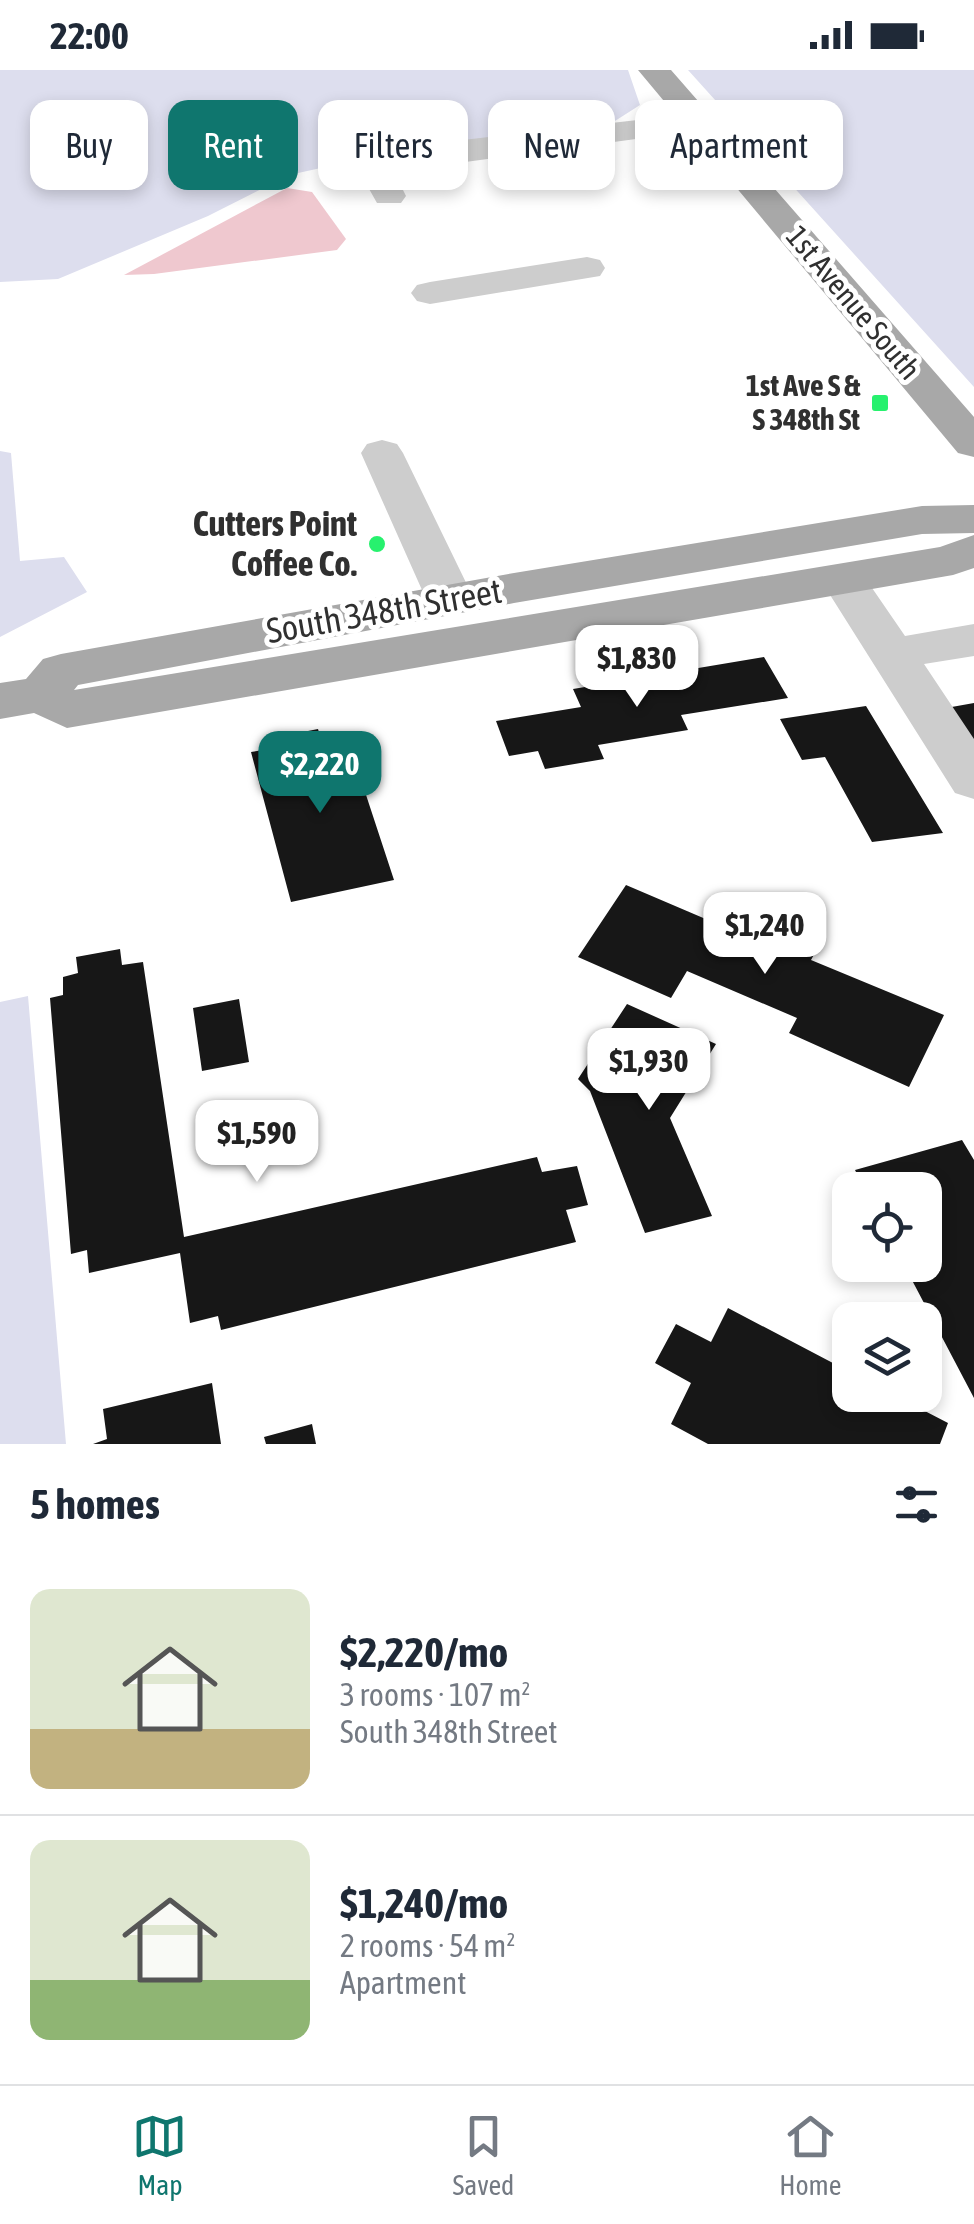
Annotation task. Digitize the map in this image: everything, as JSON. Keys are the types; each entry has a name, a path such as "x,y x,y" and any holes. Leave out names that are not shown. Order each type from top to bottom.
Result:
{"main road":[{"name":"1st Avenue South","path":"654,70 680,100"},
{"name":"1st Avenue South","path":"757,190 974,444"},
{"name":"South 348th Street","path":"22,698 61,671 922,520 974,519"},
{"name":"South 348th Street","path":"22,698 67,710 953,560 974,550"}],"lane":[{"path":"389,196 381,180 386,170 404,162 463,150 635,130"},
{"path":"430,292 587,268"},
{"path":"382,453 450,600"},
{"path":"843,579 974,780"},
{"path":"890,654 974,640"}],"shaded area":[{"path":"0,70 628,70 638,100 635,100 635,108 615,121 615,100 488,100 488,141 468,143 468,100 318,100 318,169 298,173 298,100 168,100 168,190 259,190 208,216 58,279 0,282"},
{"path":"688,70 974,70 974,387 796,190 843,190 843,100 715,100"},
{"path":"283,190 312,192 346,239 337,250 124,275"},
{"path":"0,451 11,453 20,561 64,557 87,592 0,637"},
{"path":"28,996 66,1444 0,1444 0,1002"}],"building":[{"path":"764,657 788,698 681,715 688,730 598,745 604,759 545,769 538,751 509,756 496,721 581,707 573,689"},
{"path":"974,703 974,749 946,708"},
{"path":"866,706 943,833 872,842 825,757 802,760 780,719"},
{"path":"318,729 321,739 346,734 394,880 291,902 251,752 281,747 278,737"},
{"path":"626,885 715,923 731,898 824,936 811,960 944,1015 909,1087 789,1033 797,1018 687,971 671,998 578,957"},
{"path":"120,949 122,965 143,962 184,1237 537,1157 542,1172 577,1166 588,1205 566,1210 576,1242 221,1330 218,1316 190,1323 180,1253 89,1273 87,1250 71,1254 50,998 63,995 63,977 78,973 76,957"},
{"path":"239,999 249,1062 202,1071 193,1008"},
{"path":"627,1004 716,1044 670,1118 712,1216 645,1233 590,1091 578,1079"},
{"path":"962,1140 974,1160 974,1398 942,1337 942,1302 923,1302 913,1282 942,1282 942,1172 855,1170"},
{"path":"728,1308 832,1363 832,1412 927,1412 948,1423 940,1444 708,1444 671,1424 691,1383 655,1363 676,1324 711,1342"},
{"path":"212,1383 221,1444 93,1444 107,1439 103,1409"},
{"path":"312,1424 316,1444 266,1444 264,1437"}],"place":[{"name":"1st Ave S & S 348th St","path":"880,403"},
{"name":"Cutters Point Coffee Co.","path":"377,544"}]}
